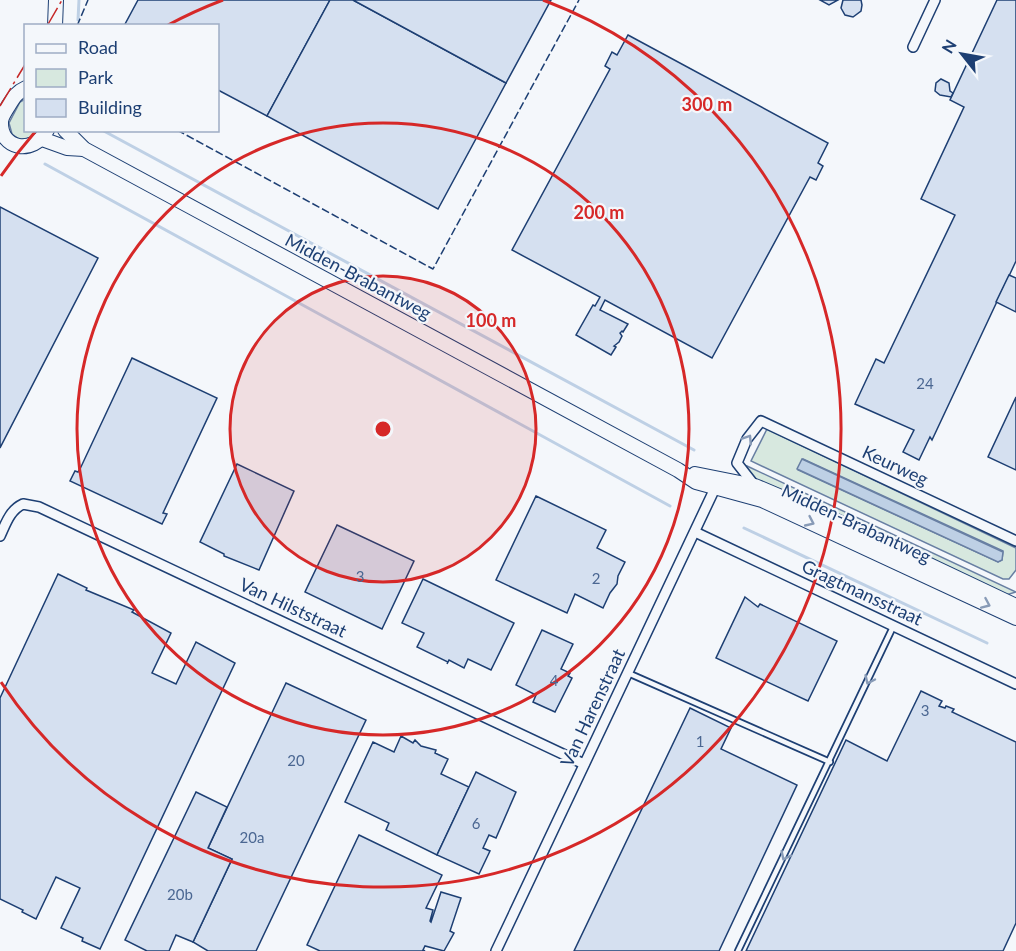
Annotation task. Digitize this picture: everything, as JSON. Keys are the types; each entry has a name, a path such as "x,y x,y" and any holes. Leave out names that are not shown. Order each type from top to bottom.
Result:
{"street":[{"path":"55,24 56,0"},
{"path":"913,47 935,0"},
{"path":"24,89 15,95 4,111 1,121 5,141 24,147 35,144 45,135"},
{"name":"Midden-Brabantweg","path":"67,132 84,149 678,470 762,500 1016,617"},
{"name":"Midden-Brabantweg","path":"45,135 67,148 84,149"},
{"name":"Keurweg","path":"755,486 737,463 747,439 761,421 1016,541"},
{"name":"Midden-Brabantweg","path":"717,483 755,486 826,516 1016,606"},
{"name":"Van Harenstraat","path":"496,951 717,483"},
{"name":"Van Hilststraat","path":"0,536 16,507 23,504 39,507 584,764"},
{"name":"Gragtmansstraat","path":"694,532 1016,684"}],"lane":[{"path":"738,951 894,627"},
{"path":"628,672 830,762"}],"green space":[{"path":"24,100 24,132 35,132 32,137 20,140 12,134 9,123 20,102"},
{"path":"767,429 1016,548 1016,570 1009,579 1003,579 751,461","holes":["803,459 1003,551 1002,560 998,562 798,470"]},
{"path":"747,466 1016,592 1006,595 749,477"}],"water":[{"path":"802,459 1003,552 1002,560 998,562 797,469"}],"building":[{"path":"138,0 330,0 267,116 219,91 219,24 125,24"},
{"path":"330,0 353,0 506,83 438,209 267,116"},
{"path":"353,0 551,0 506,83"},
{"path":"820,0 838,0 829,5"},
{"path":"843,0 861,0 861,11 853,17 845,15 841,8"},
{"path":"997,0 1016,0 1016,261 932,440 930,437 919,460 903,452 914,430 855,404 876,359 884,363 955,215 921,199 964,107 950,100"},
{"path":"628,35 828,143 818,163 823,166 816,180 810,177 712,358 605,300 600,310 628,324 620,333 622,336 614,346 616,347 611,355 576,335 600,297 512,250 610,69 605,66 612,52 617,55"},
{"path":"941,79 949,83 950,91 953,93 951,97 940,95 935,91 936,83"},
{"path":"0,207 98,258 0,448"},
{"path":"1009,275 1016,278 1016,312 996,302"},
{"path":"132,358 217,398 163,513 167,514 162,524 70,481 75,471 78,472 80,469"},
{"path":"1016,397 1016,470 988,457"},
{"path":"237,464 294,491 259,570 224,556 200,542"},
{"path":"536,496 606,530 597,548 625,562 617,584 603,608 575,594 567,613 496,580"},
{"path":"337,525 414,561 382,629 305,592"},
{"path":"58,574 87,588 86,590 134,610 132,612 171,633 152,673 176,684 196,642 235,663 100,949 61,928 80,888 56,877 36,919 0,899 0,698"},
{"path":"423,579 514,623 491,670 468,659 464,668 417,647 424,633 402,623"},
{"path":"745,597 758,607 760,604 837,641 808,701 716,658"},
{"path":"542,630 573,644 561,669 570,673 568,676 572,678 555,712 533,702 536,695 516,685"},
{"path":"286,683 366,720 256,951 208,951 193,942 232,859 208,848"},
{"path":"921,691 942,701 939,706 954,709 952,712 1016,742 1016,923 1003,951 746,951 846,740 887,761"},
{"path":"690,708 731,728 721,749 797,785 719,951 574,951"},
{"path":"401,736 413,743 415,740 421,746 436,750 435,753 448,759 441,774 469,787 437,855 386,830 389,823 345,802 373,742 394,752"},
{"path":"476,772 516,792 496,838 489,835 483,848 490,851 479,874 437,855"},
{"path":"196,792 227,807 208,848 232,859 193,942 176,935 169,951 147,951 125,940"},
{"path":"359,835 442,875 426,908 433,910 431,922 441,892 461,898 450,931 454,933 444,951 425,946 423,950 425,951 320,951 307,945"}],"waterway":[{"path":"78,20 79,0"},
{"path":"106,132 694,450"},
{"path":"45,164 670,506"},
{"path":"744,528 987,643"}],"fence":[{"path":"78,24 88,0"},
{"path":"181,132 433,269 579,0"}],"power":[{"path":"48,24 62,0"},
{"path":"0,106 24,66"}]}
